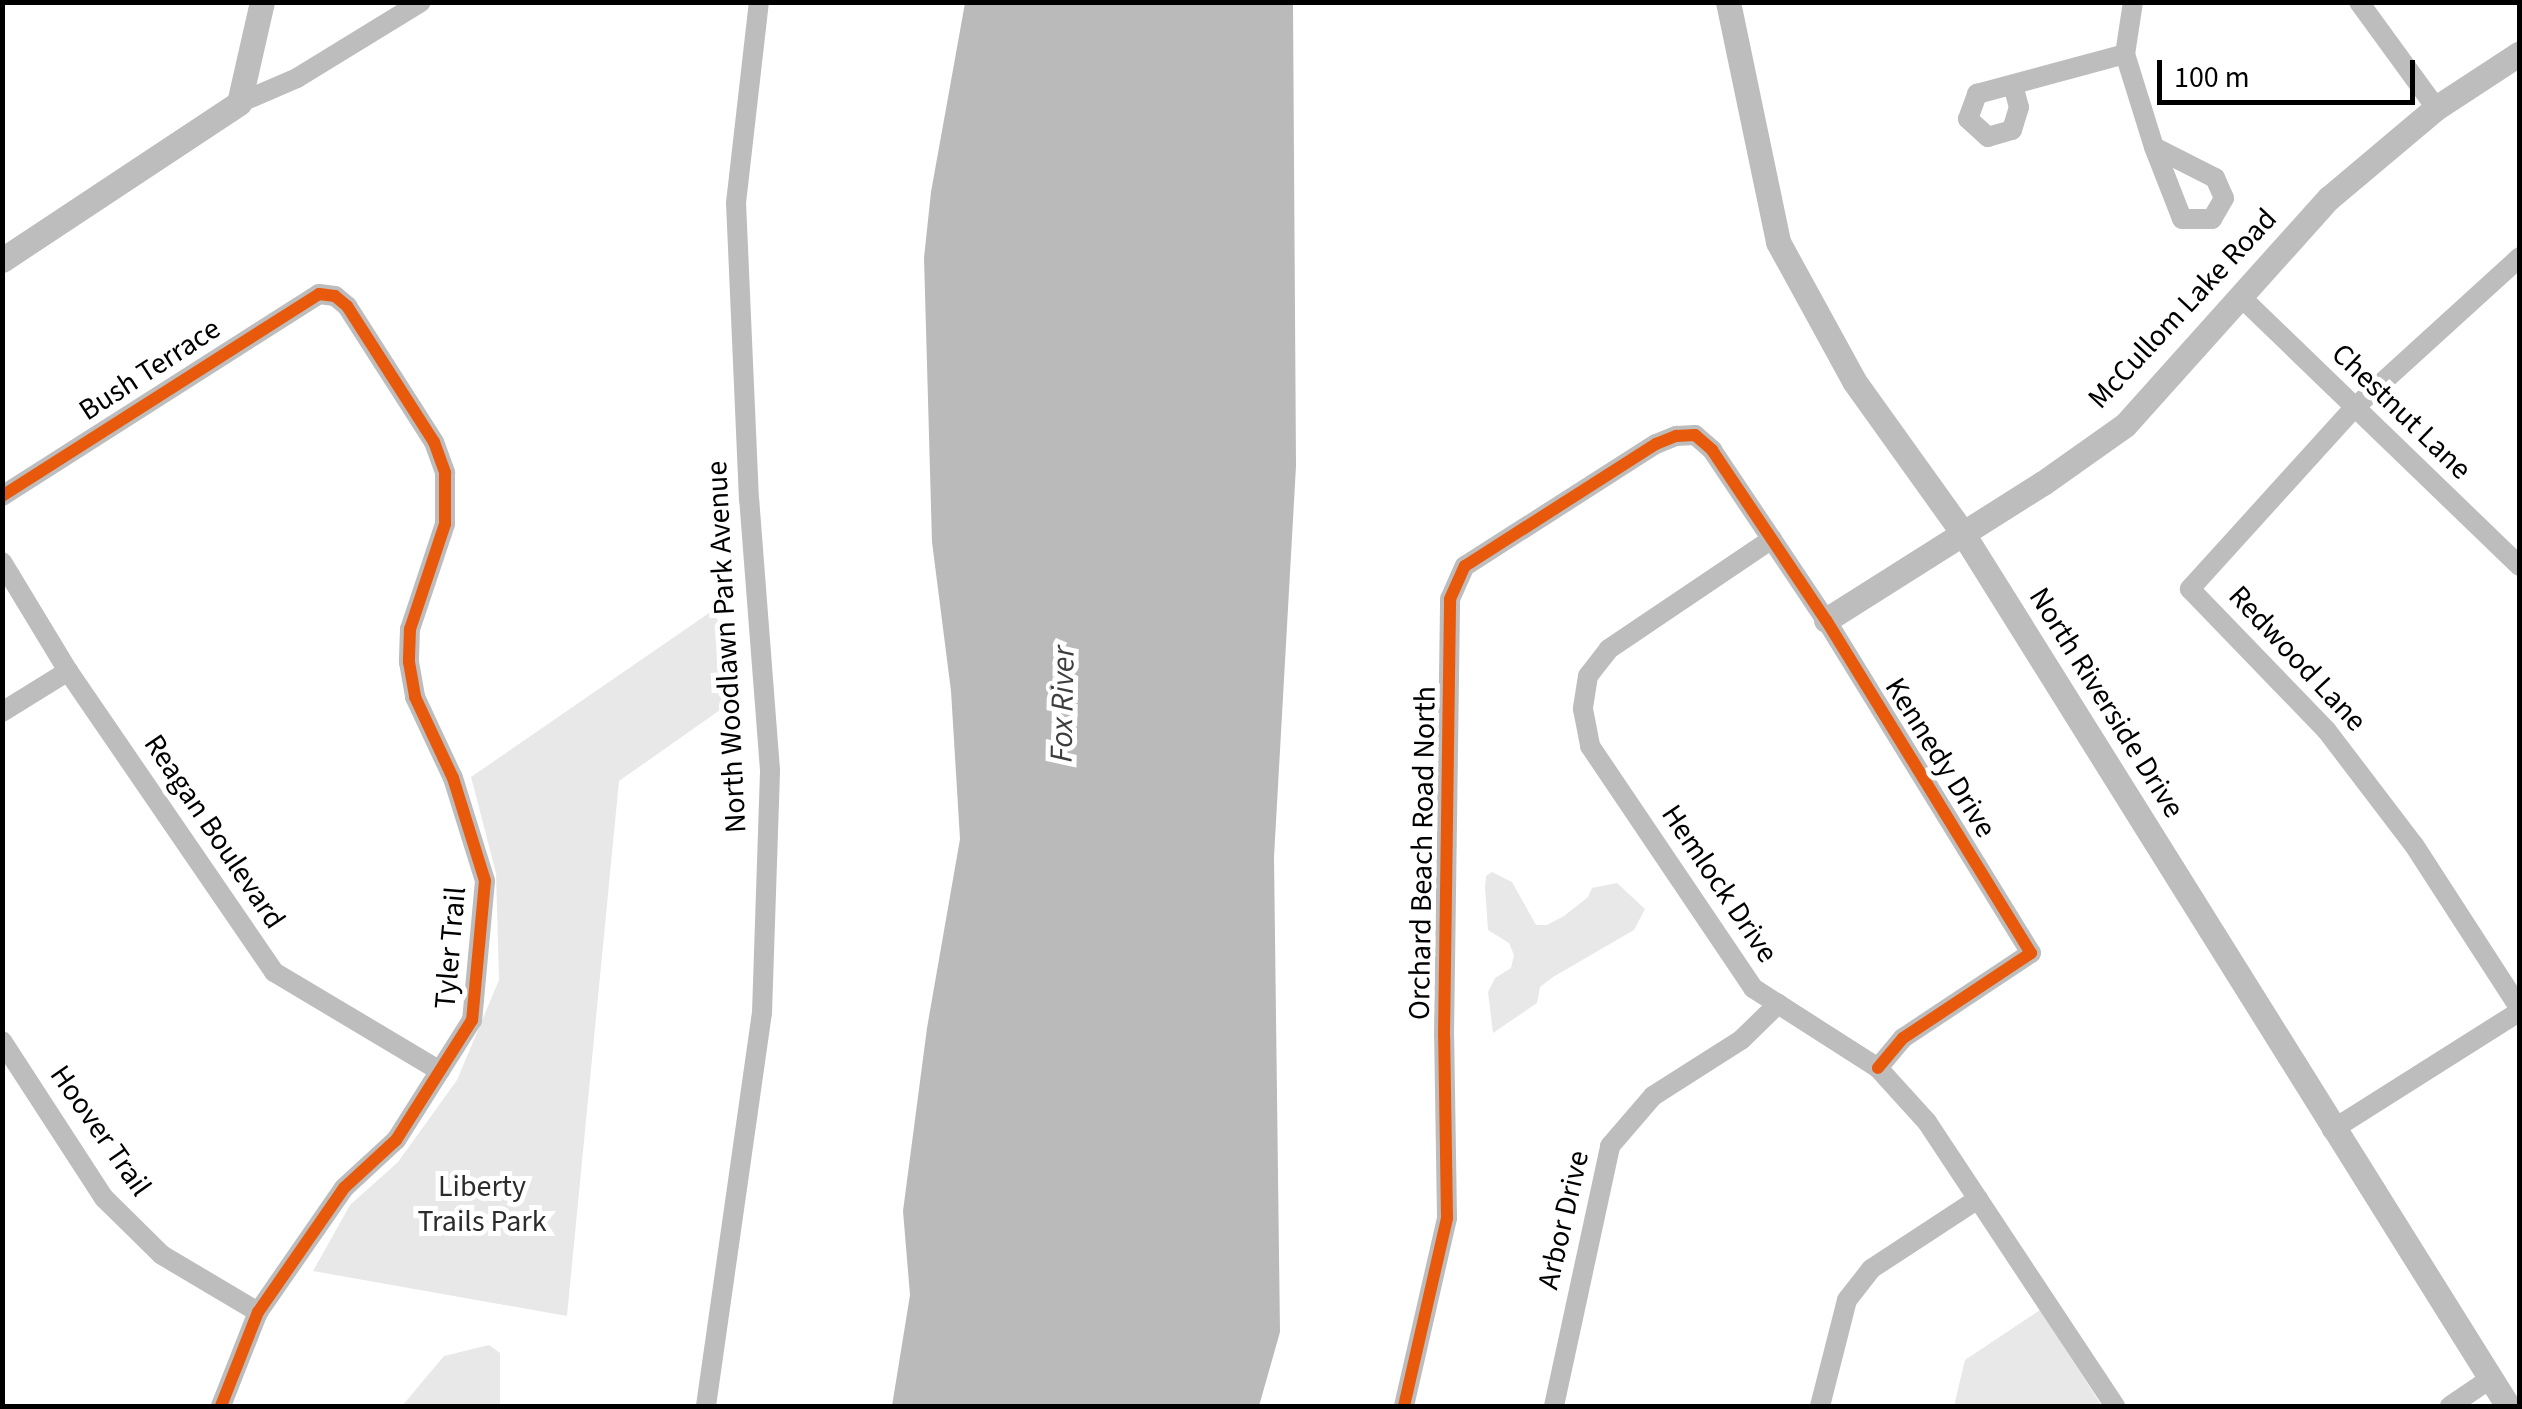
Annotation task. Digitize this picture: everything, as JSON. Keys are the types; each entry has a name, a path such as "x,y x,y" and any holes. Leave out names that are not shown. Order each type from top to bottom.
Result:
{"street":[{"path":"240,103 262,2"},
{"path":"2,260 240,103 297,78 421,2"},
{"name":"North Woodlawn Park Avenue","path":"706,1406 762,1014 770,770 749,500 736,203 759,2"},
{"name":"North Riverside Drive","path":"1728,2 1778,242 1854,381 1962,532 2332,1130 2508,1406"},
{"path":"2133,2 2124,54 2154,147"},
{"path":"2359,2 2436,108"},
{"name":"McCullom Lake Road","path":"1826,620 2043,483 2124,425 2329,198 2436,108 2520,52"},
{"path":"2013,85 2124,54"},
{"name":"Redwood Lane","path":"2520,257 2352,409 2190,589 2327,731 2414,845 2520,1010"},
{"name":"Bush Terrace","path":"2,496 304,300 328,294"},
{"name":"Tyler Trail","path":"221,1406 258,1312 344,1188 396,1140 472,1020 485,881 453,778 415,697 408,662 410,629 445,524 445,472 434,442 346,306 328,294"},
{"name":"Chestnut Lane","path":"2242,298 2352,409 2520,566"},
{"name":"Kennedy Drive","path":"1695,435 1712,450 1826,620 2030,953 1903,1038 1878,1068"},
{"name":"Orchard Beach Road North","path":"1404,1406 1447,1218 1444,1036 1450,599 1465,566 1656,444 1695,435"},
{"name":"Hemlock Drive","path":"1772,540 1609,649 1588,676 1583,709 1590,746 1753,988 1878,1068 1926,1122 2116,1406"},
{"name":"Reagan Boulevard","path":"2,562 68,671 274,972 440,1070"},
{"path":"2,712 68,671"},
{"name":"Arbor Drive","path":"1554,1406 1610,1146 1654,1096 1741,1040 1778,1004"},
{"path":"2332,1130 2520,1010"},
{"name":"Hoover Trail","path":"2,1041 104,1198 162,1255 258,1312"},
{"path":"1820,1406 1848,1300 1871,1270 1978,1199"},
{"path":"2450,1406 2490,1379"}],"green space":[{"name":"Liberty Trails Park","path":"712,611 722,627 730,703 619,781 567,1316 313,1271 350,1205 398,1162 457,1080 499,980 496,873 471,777"},
{"path":"1492,872 1512,882 1536,925 1547,925 1564,916 1588,897 1592,888 1617,883 1645,909 1634,930 1553,977 1540,987 1537,1003 1493,1033 1488,992 1495,978 1511,968 1514,955 1509,943 1488,930 1485,887 1486,876"},
{"path":"2040,1310 2102,1406 1954,1406 1965,1360"},
{"path":"489,1345 500,1353 500,1406 402,1406 444,1356"}],"water":[{"name":"Fox River","path":"965,3 1293,3 1296,466 1274,857 1280,1332 1259,1406 892,1406 910,1295 903,1211 927,1028 960,839 951,691 932,542 924,258 931,192"}],"cycle path":[{"path":"2,496 319,294 335,296 347,306 434,442 445,473 445,524 410,629 409,662 415,697 453,778 485,881 472,1020 396,1140 344,1188 258,1312 221,1406"},
{"path":"1404,1406 1447,1218 1444,1036 1450,599 1465,566 1656,444 1676,436 1695,435 1712,450 1826,620 2031,953 1903,1038 1878,1068"}]}
